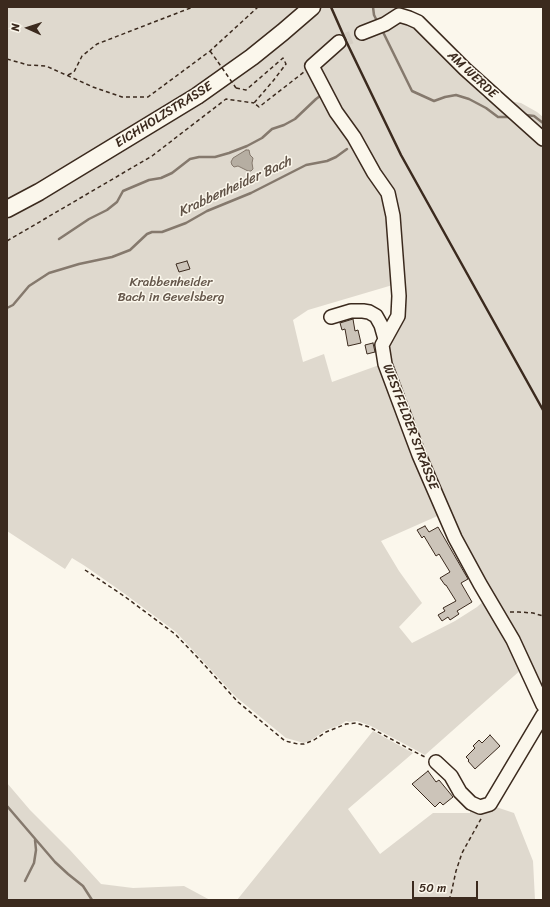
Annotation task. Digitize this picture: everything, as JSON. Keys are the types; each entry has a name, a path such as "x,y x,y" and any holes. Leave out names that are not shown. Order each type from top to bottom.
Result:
{"main road":[{"name":"EICHHOLZSTRASSE","path":"7,209 39,192 197,96 252,57 312,7"}],"street":[{"name":"AM WERDE","path":"362,33 384,24 399,15 418,22 465,69 543,139"},
{"path":"312,66 339,42"},
{"name":"WESTFELDER STRASSE","path":"312,66 336,112 354,137 374,173 388,193 393,216 399,296 398,316 382,345 385,364 419,455 455,538 513,640 543,705"},
{"path":"331,317 351,311 369,312 376,316 381,325 385,339"},
{"path":"436,762 451,776 460,792 471,803 480,807 490,804 543,714"}],"path":[{"path":"68,75 74,72 82,56 97,44 193,7"},
{"path":"7,59 28,65 46,66 93,87 122,97 148,97 210,51 258,7"},
{"path":"210,51 236,88 246,90 283,58 286,64 254,103"},
{"path":"7,241 152,156 226,99 254,103 259,107 312,66"},
{"path":"85,570 124,596 175,634 238,702 285,741 304,744 314,740 326,732 346,724 356,723 369,727 436,762"},
{"path":"497,613 519,612 533,613 543,616"},
{"path":"449,900 462,853 490,804"}],"green space":[{"name":"Krabbenheider Bach in Gevelsberg","path":"7,7 394,7 397,14 404,17 435,41 483,97 521,103 543,117 543,700 441,502 386,350 399,319 396,284 308,310 293,320 303,362 324,354 332,382 382,364 442,514 381,541 399,571 422,603 399,627 412,643 455,621 477,607 486,599 523,668 425,755 371,726 357,721 346,721 326,730 304,743 286,738 236,697 176,632 125,594 72,558 65,569 7,531"},
{"path":"373,731 413,753 348,809 380,854 433,813 470,813 470,804 490,805 514,813 533,861 535,900 237,900"},
{"path":"7,783 30,810 101,884 133,888 184,886 210,900 7,900"}],"shaded area":[{"path":"246,150 249,150 250,155 253,158 253,169 251,171 238,166 234,167 231,162 233,158"}],"building":[{"path":"187,261 190,269 179,272 176,264"},
{"path":"353,319 355,331 358,330 361,343 348,346 345,329 342,330 340,323"},
{"path":"373,343 375,352 367,354 365,345"},
{"path":"425,526 429,532 438,527 468,579 461,583 472,602 457,611 459,614 450,620 448,617 442,621 438,615 445,611 443,608 456,601 440,578 450,572 439,554 436,556 424,536 422,538 417,530"},
{"path":"490,735 500,746 475,769 466,757 475,748 473,746 479,740 482,743"},
{"path":"428,771 436,782 439,780 453,797 443,805 440,802 435,807 412,784"}],"waterway":[{"path":"373,7 376,19"},
{"name":"Krabbenheider Bach","path":"383,32 412,91 434,101 456,95 469,99 486,108 498,117 509,117"},
{"path":"59,239 89,219 107,210 117,202 123,191 149,180 161,178 172,173 190,159 199,157 215,157 247,146 262,138 272,129 295,119 320,96"},
{"name":"Krabbenheider Bach","path":"526,115 534,116 543,123"},
{"name":"Krabbenheider Bach","path":"7,308 13,305 29,286 49,273 79,264 112,257 130,250 147,234 152,232 162,232 186,223 207,211 251,193 306,165 327,161 336,157 347,149"},
{"path":"7,806 55,862 83,886 92,900"},
{"path":"25,881 34,863 36,850 35,840"}],"tunnel":[{"path":"339,42 362,33"}],"railway":[{"path":"331,7 401,155 543,410"}]}
